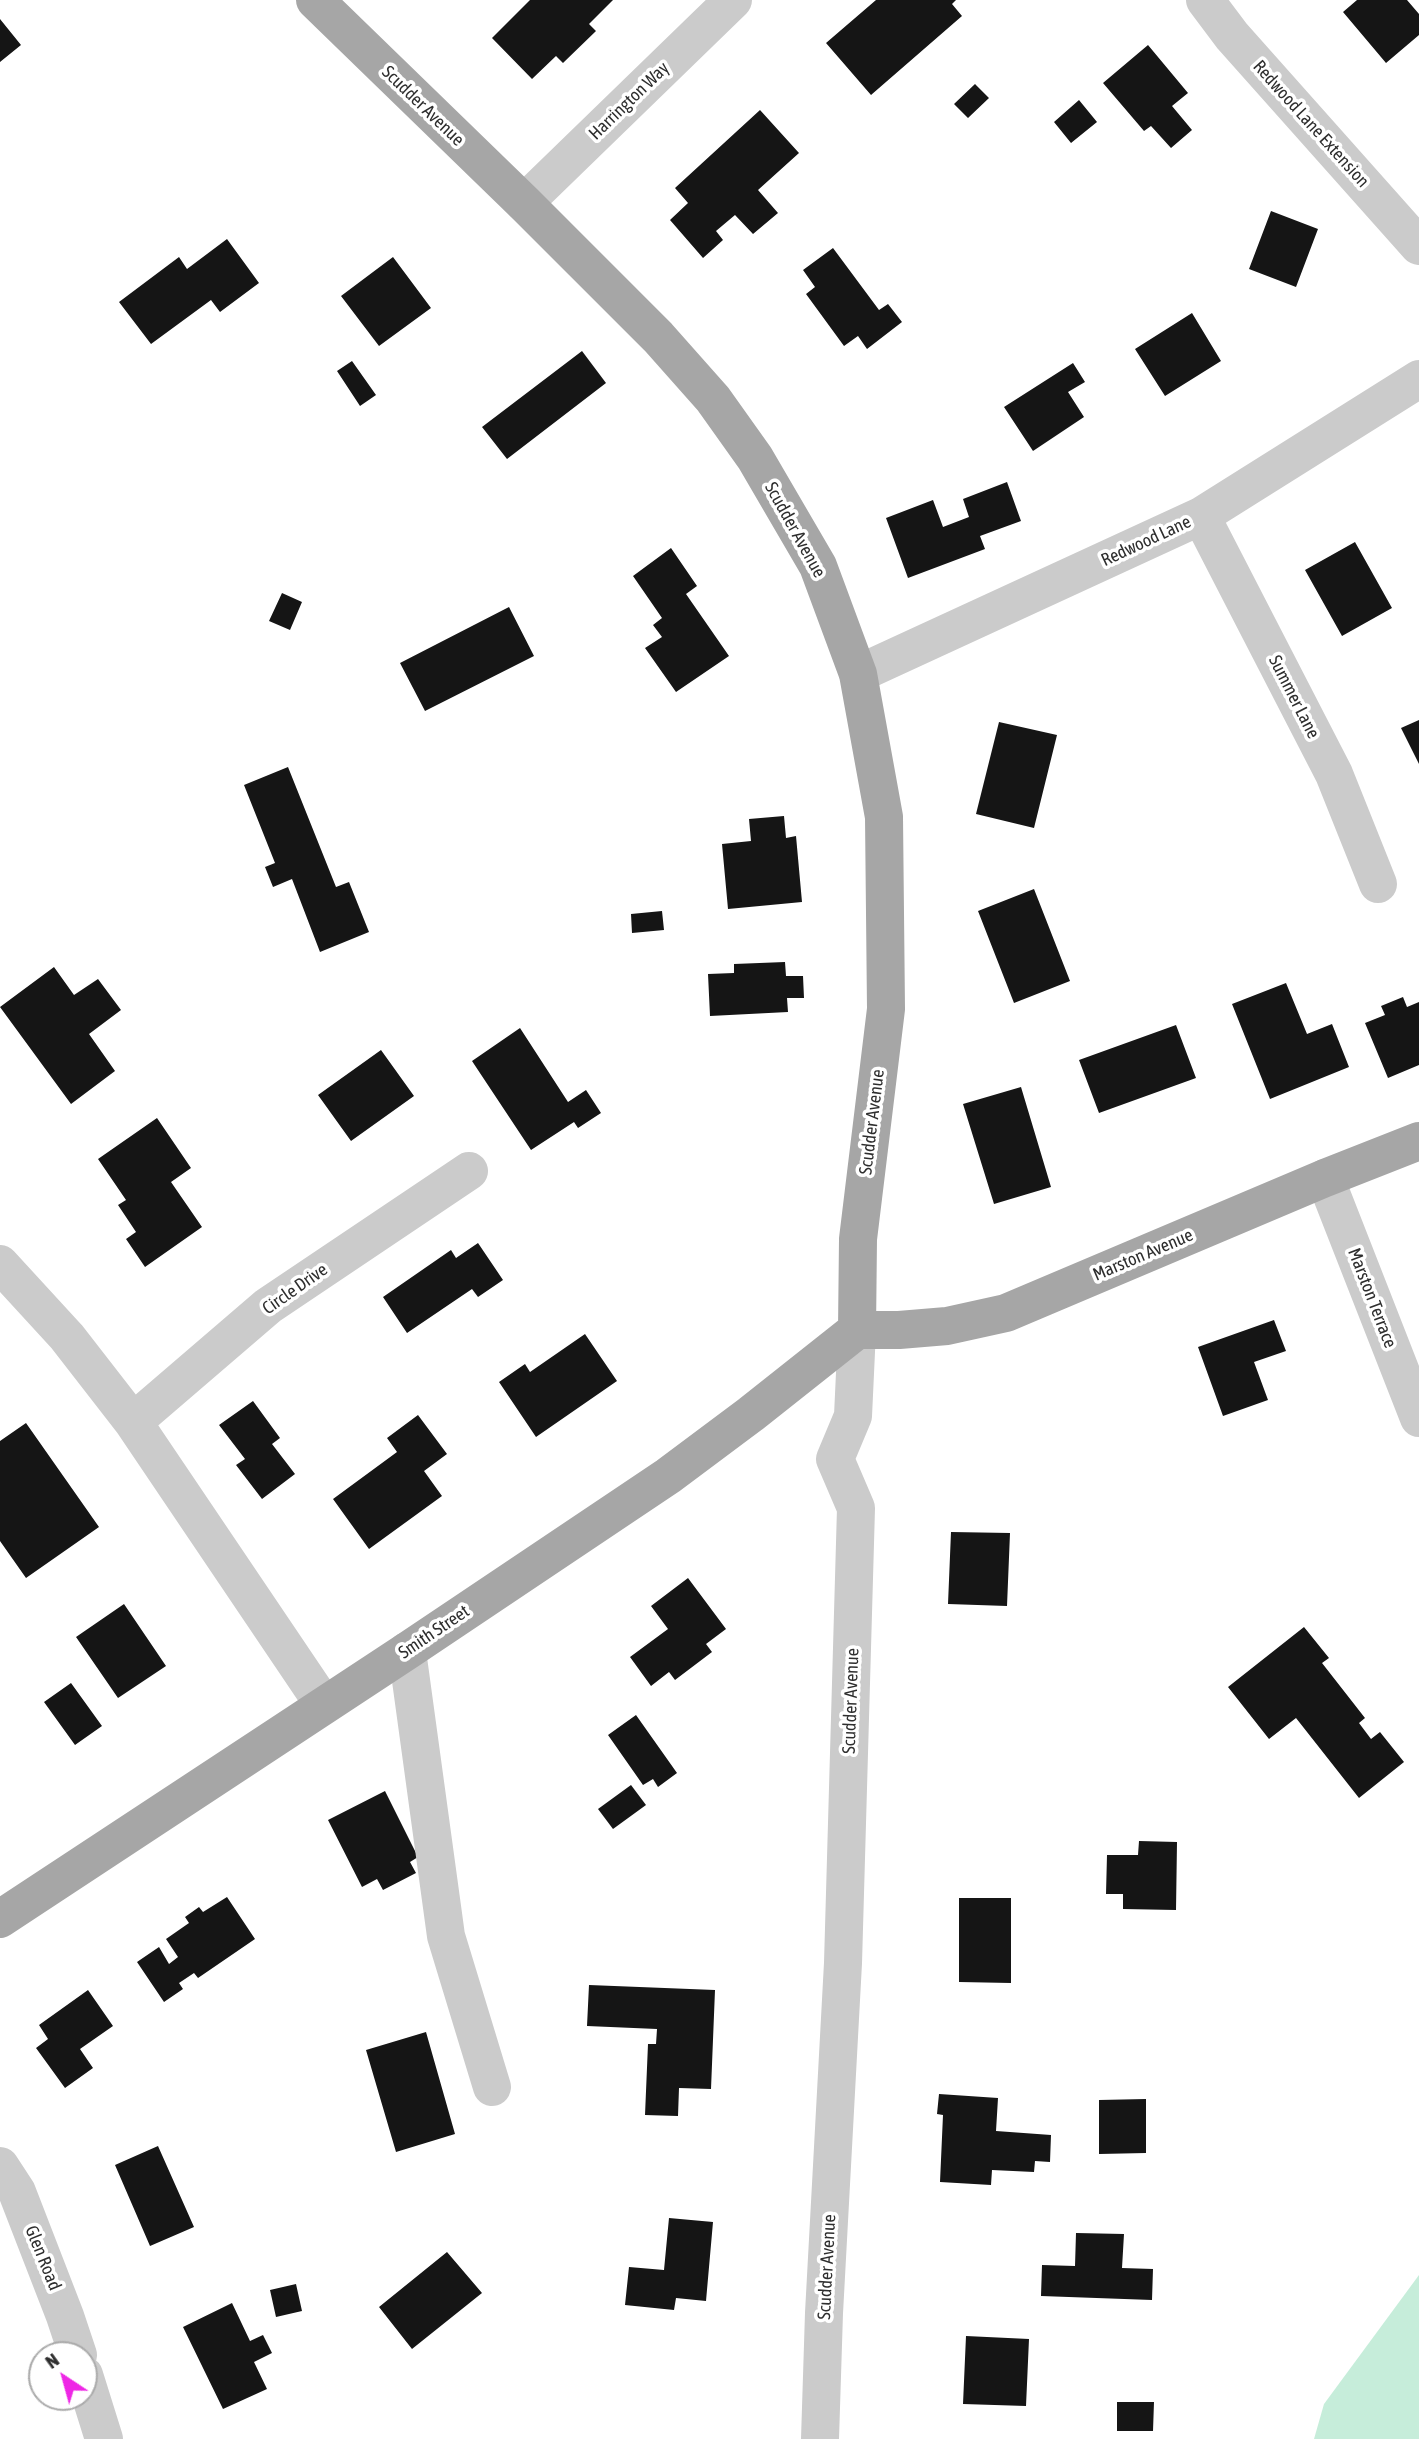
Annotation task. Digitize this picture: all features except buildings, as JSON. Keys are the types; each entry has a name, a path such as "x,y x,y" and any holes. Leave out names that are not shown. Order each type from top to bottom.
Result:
{"main road":[{"name":"Scudder Avenue","path":"315,0 658,337 720,409 755,458 818,566 858,674 884,817 886,1009 858,1240 857,1330"},
{"name":"Marston Avenue","path":"857,1330 947,1326 1006,1313 1419,1141"},
{"name":"Smith Street","path":"0,1919 668,1476 857,1330"}],"street":[{"name":"Harrington Way","path":"524,203 733,0"},
{"name":"Redwood Lane Extension","path":"1205,0 1233,36 1419,246"},
{"name":"Redwood Lane","path":"858,674 1201,516 1419,379"},
{"name":"Summer Lane","path":"1201,516 1334,774 1378,884"},
{"name":"Circle Drive","path":"133,1422 268,1306 469,1171"},
{"name":"Marston Terrace","path":"1325,1178 1419,1418"},
{"path":"0,1265 67,1337 133,1422 324,1705"},
{"name":"Scudder Avenue","path":"820,2439 843,1963 856,1508 835,1458 853,1416 857,1330"},
{"path":"407,1651 446,1936 492,2087"},
{"name":"Glen Road","path":"0,2166 17,2192 73,2341"},
{"path":"95,2411 104,2439"}],"shaded area":[{"path":"1419,2275 1419,2439 1314,2439 1324,2404"}]}
